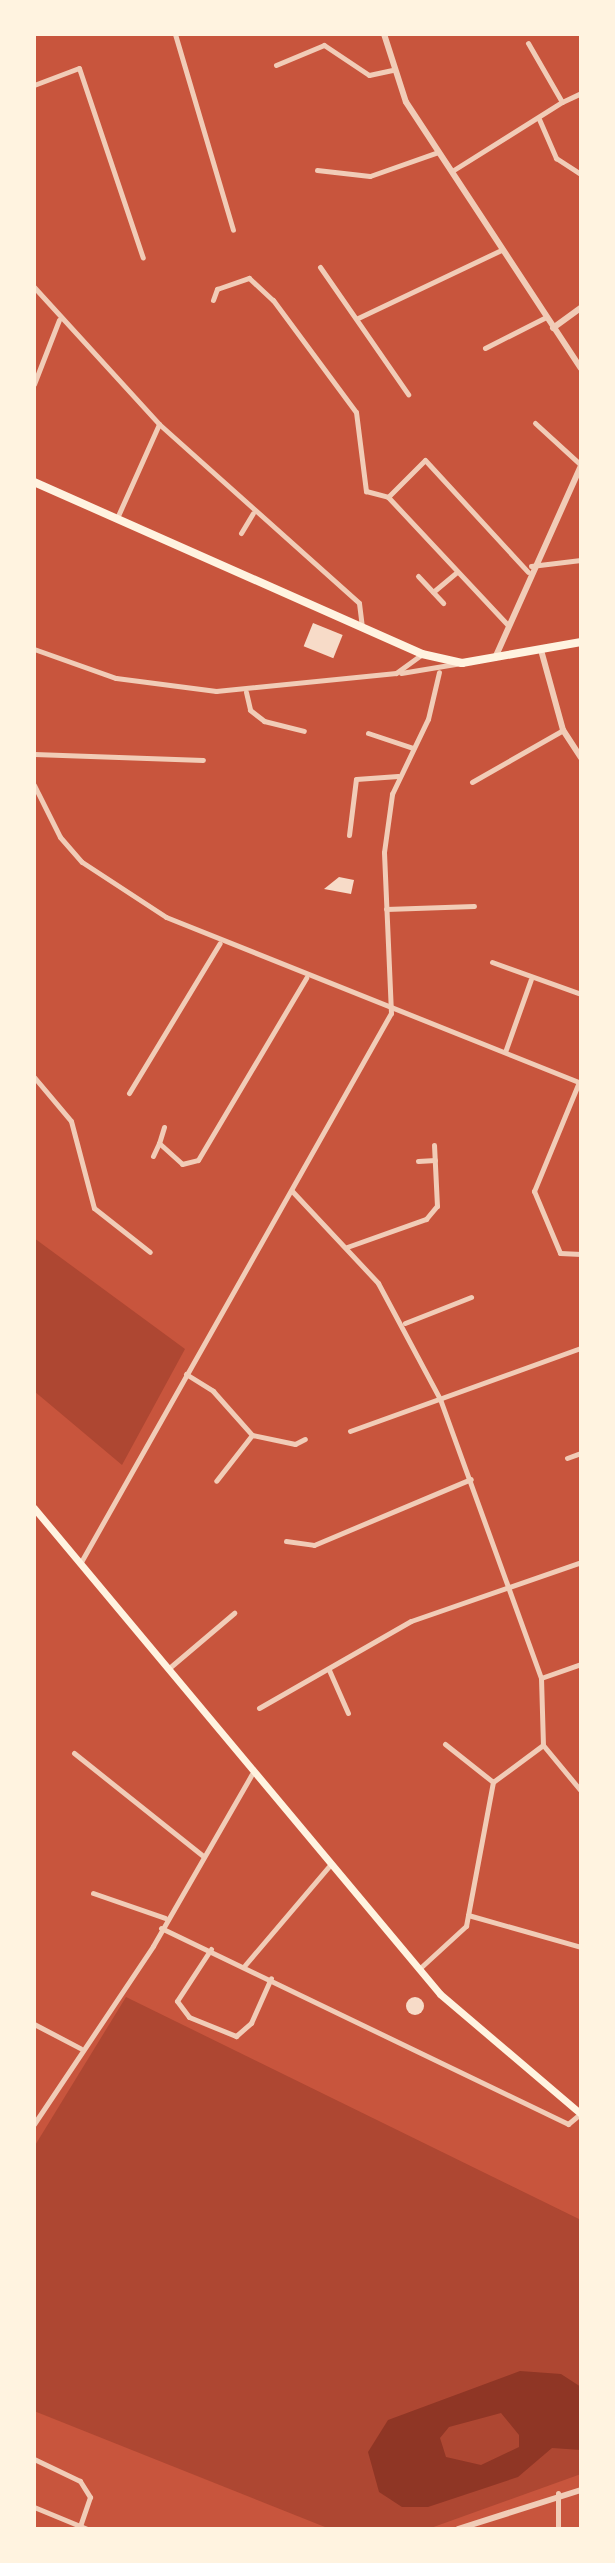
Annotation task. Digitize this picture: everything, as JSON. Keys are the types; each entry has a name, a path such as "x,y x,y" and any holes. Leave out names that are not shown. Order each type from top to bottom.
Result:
{"main road":[{"path":"34,482 422,654 462,663 581,642"},
{"path":"34,1508 252,1774 419,1969 581,2114"}],"street":[{"path":"175,34 233,230"},
{"path":"384,34 393,70 438,152 581,368"},
{"path":"528,43 562,102"},
{"path":"276,65 324,45 369,75 393,70"},
{"path":"34,85 79,68 143,258"},
{"path":"452,171 581,93"},
{"path":"539,119 556,158 581,174"},
{"path":"317,170 370,176 438,152"},
{"path":"358,318 501,250"},
{"path":"320,267 408,394"},
{"path":"213,300 217,289 249,278 273,300 356,412 366,491 388,497 507,624"},
{"path":"34,287 59,320 159,424 253,513 359,603 361,629"},
{"path":"553,328 581,308"},
{"path":"485,348 546,317"},
{"path":"34,384 59,320"},
{"path":"495,658 530,569 581,466 535,423"},
{"path":"116,519 159,424"},
{"path":"388,497 425,460 530,569"},
{"path":"241,533 253,513"},
{"path":"530,569 581,560"},
{"path":"433,592 457,572"},
{"path":"418,576 443,603"},
{"path":"34,649 116,678 246,692 396,673 439,672 462,663"},
{"path":"541,650 563,730 581,758"},
{"path":"396,673 422,654"},
{"path":"81,1562 391,1013 384,852 398,776 442,681 439,672"},
{"path":"246,692 250,710 264,721 304,731"},
{"path":"472,782 563,730"},
{"path":"368,733 413,748"},
{"path":"34,754 203,760"},
{"path":"349,835 356,779 398,776"},
{"path":"34,785 60,837 82,862 220,943 391,1013 505,1052 580,1083 534,1191 560,1253 581,1254"},
{"path":"386,909 474,906"},
{"path":"129,1093 220,943"},
{"path":"492,962 531,979 581,994"},
{"path":"159,1143 182,1164 198,1160 306,978"},
{"path":"505,1052 531,979"},
{"path":"34,1077 71,1121 94,1208 150,1252"},
{"path":"153,1156 164,1127"},
{"path":"347,1247 426,1219 437,1206 434,1145"},
{"path":"418,1161 435,1160"},
{"path":"292,1191 347,1247 405,1323 440,1399 471,1479 541,1678 543,1745 581,1791"},
{"path":"405,1323 471,1297"},
{"path":"350,1431 581,1348"},
{"path":"186,1374 213,1391 252,1435 295,1444 305,1439"},
{"path":"216,1481 252,1435"},
{"path":"567,1458 581,1453"},
{"path":"215,1466 223,1472"},
{"path":"286,1541 314,1545 471,1479"},
{"path":"259,1708 411,1621 508,1590 581,1562"},
{"path":"167,1669 234,1613"},
{"path":"541,1678 581,1664"},
{"path":"329,1669 348,1713"},
{"path":"445,1744 493,1782"},
{"path":"419,1969 466,1926 493,1782 543,1745"},
{"path":"74,1753 202,1855"},
{"path":"34,2124 80,2048 161,1928 252,1774"},
{"path":"245,1965 331,1864"},
{"path":"93,1893 165,1918"},
{"path":"468,1915 581,1947"},
{"path":"161,1928 245,1965 568,2124 581,2114"},
{"path":"211,1949 177,2001 189,2017 236,2036 251,2023 271,1978"},
{"path":"34,2024 80,2048"},
{"path":"34,2459 80,2481 90,2497 80,2526"},
{"path":"458,2529 558,2493 581,2490"},
{"path":"558,2493 558,2529"},
{"path":"34,2507 87,2529"}],"shaded area":[{"path":"34,1238 185,1349 122,1465 34,1391"},
{"path":"126,1997 581,2220 581,2474 428,2529 330,2529 34,2411 34,2147"},
{"path":"520,2371 561,2374 581,2387 581,2450 552,2448 518,2477 428,2507 402,2507 379,2492 368,2452 388,2420","holes":["501,2413 519,2435 519,2447 481,2465 446,2457 440,2438 449,2427"]}],"building":[{"path":"313,623 343,635 333,658 304,646"},
{"path":"339,877 354,880 351,894 324,889"},
{"path":"415,1997 424,2006 415,2015 406,2006"}]}
